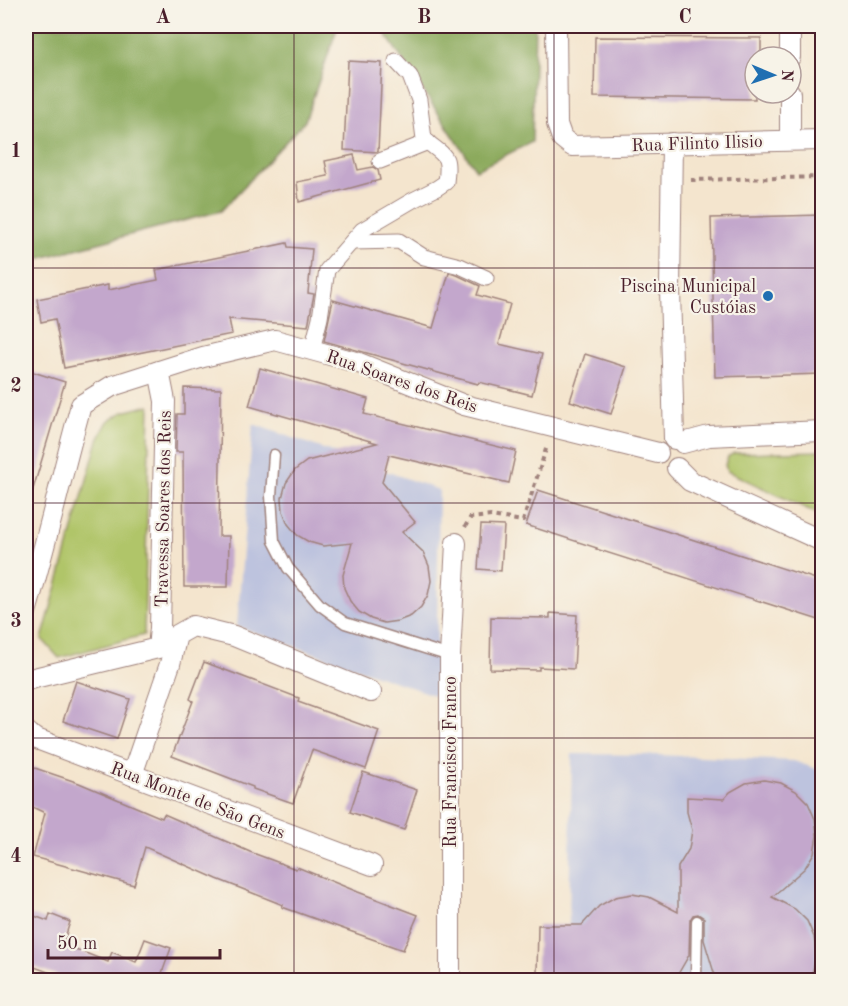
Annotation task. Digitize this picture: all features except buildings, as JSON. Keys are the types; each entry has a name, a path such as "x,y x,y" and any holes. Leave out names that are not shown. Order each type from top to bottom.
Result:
{"street":[{"name":"Rua Filinto Ilisio","path":"556,26 556,124 562,138 572,146 822,140"},
{"path":"790,26 790,45"},
{"path":"312,350 320,318 327,270 362,230 446,182 448,166 444,154 424,139 419,100 410,76 396,61"},
{"path":"790,105 790,140"},
{"path":"380,161 428,142"},
{"path":"672,144 670,289 678,441"},
{"path":"352,242 399,241 424,257 460,266 486,278"},
{"name":"Rua Soares dos Reis","path":"26,612 81,405 112,386 203,357 275,340 359,363 464,405 658,453"},
{"name":"Travessa Soares dos Reis","path":"158,648 165,401 159,371"},
{"path":"678,441 686,447 686,462 677,468 663,466 658,453 661,444 669,439 678,441 709,436 822,431"},
{"path":"677,468 690,481 822,540"},
{"name":"Rua Francisco Franco","path":"450,981 450,656 456,543"},
{"path":"132,775 170,664 177,635 193,626 234,636 372,692"},
{"path":"26,680 158,648 170,664"},
{"name":"Rua Monte de São Gens","path":"26,731 34,738 372,865"}],"lane":[{"path":"274,455 271,496 274,541 288,568 320,605 345,623 450,656"},
{"path":"696,981 697,921"}],"path":[{"path":"672,180 822,177"},
{"path":"456,543 470,518 491,516 523,521 554,427"}],"shaded area":[{"path":"253,424 439,490 436,696 237,626"},
{"path":"572,754 794,761 822,771 822,980 568,980"}],"green space":[{"path":"26,26 338,26 305,121 221,211 26,262"},
{"path":"380,26 535,26 532,142 476,170"},
{"path":"150,405 144,635 59,658 42,639 98,440 108,421 123,412"},
{"path":"822,451 822,516 727,471 725,465 728,457 734,453"}],"place":[{"name":"Piscina Municipal Custóias","path":"768,296"}]}
